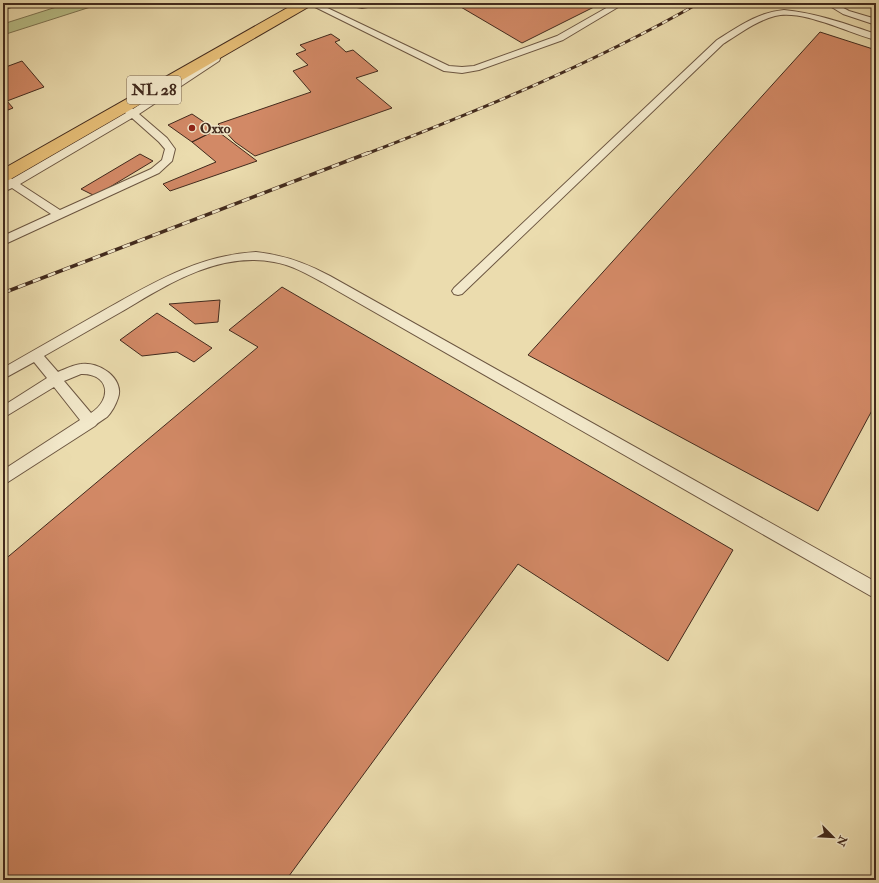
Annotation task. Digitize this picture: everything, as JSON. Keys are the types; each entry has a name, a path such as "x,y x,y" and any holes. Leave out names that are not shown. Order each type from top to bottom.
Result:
{"main road":[{"path":"3,5 10,3"},
{"name":"NL 28","path":"5,182 128,110 252,33 305,3"}],"lane":[{"path":"311,3 447,69 462,70 476,68 560,38 621,3"},
{"path":"350,3 362,6 376,3"},
{"path":"829,3 846,13 876,22"},
{"path":"458,291 720,42 766,16 783,11 801,14 876,37"},
{"path":"3,241 155,171 167,161 170,150 163,140 128,110"},
{"path":"5,182 60,215"},
{"path":"3,374 156,286 182,273 230,258 249,255 270,257 290,262 326,279 876,591"},
{"path":"36,355 90,422"},
{"path":"3,413 69,373 81,369 101,373 107,378 112,386 112,397 109,405 102,413 3,478"}],"green space":[{"path":"69,3 103,3 3,35 3,24"}],"building":[{"path":"454,3 602,3 522,43"},
{"path":"820,32 876,50 876,403 818,511 528,355"},
{"path":"331,34 340,40 335,42 346,52 353,50 378,71 356,78 392,108 255,156 235,142 218,124 311,92 293,71 308,65 296,54 306,50 300,45"},
{"path":"22,61 44,87 7,101 13,108 3,112 3,68"},
{"name":"Oxxo","path":"192,114 216,130 192,142 168,125"},
{"path":"216,130 257,161 170,191 163,184 216,162 192,142"},
{"path":"140,154 153,161 95,196 81,189"},
{"path":"282,287 733,550 668,661 518,564 286,880 3,880 3,561 258,347 229,330"},
{"path":"220,300 218,322 195,324 169,304"},
{"path":"157,313 212,348 194,362 177,352 142,356 120,340"}],"railway":[{"path":"366,154 493,103 577,66 699,3"},
{"path":"3,293 368,153"}],"place":[{"name":"Oxxo","path":"192,128"}]}
